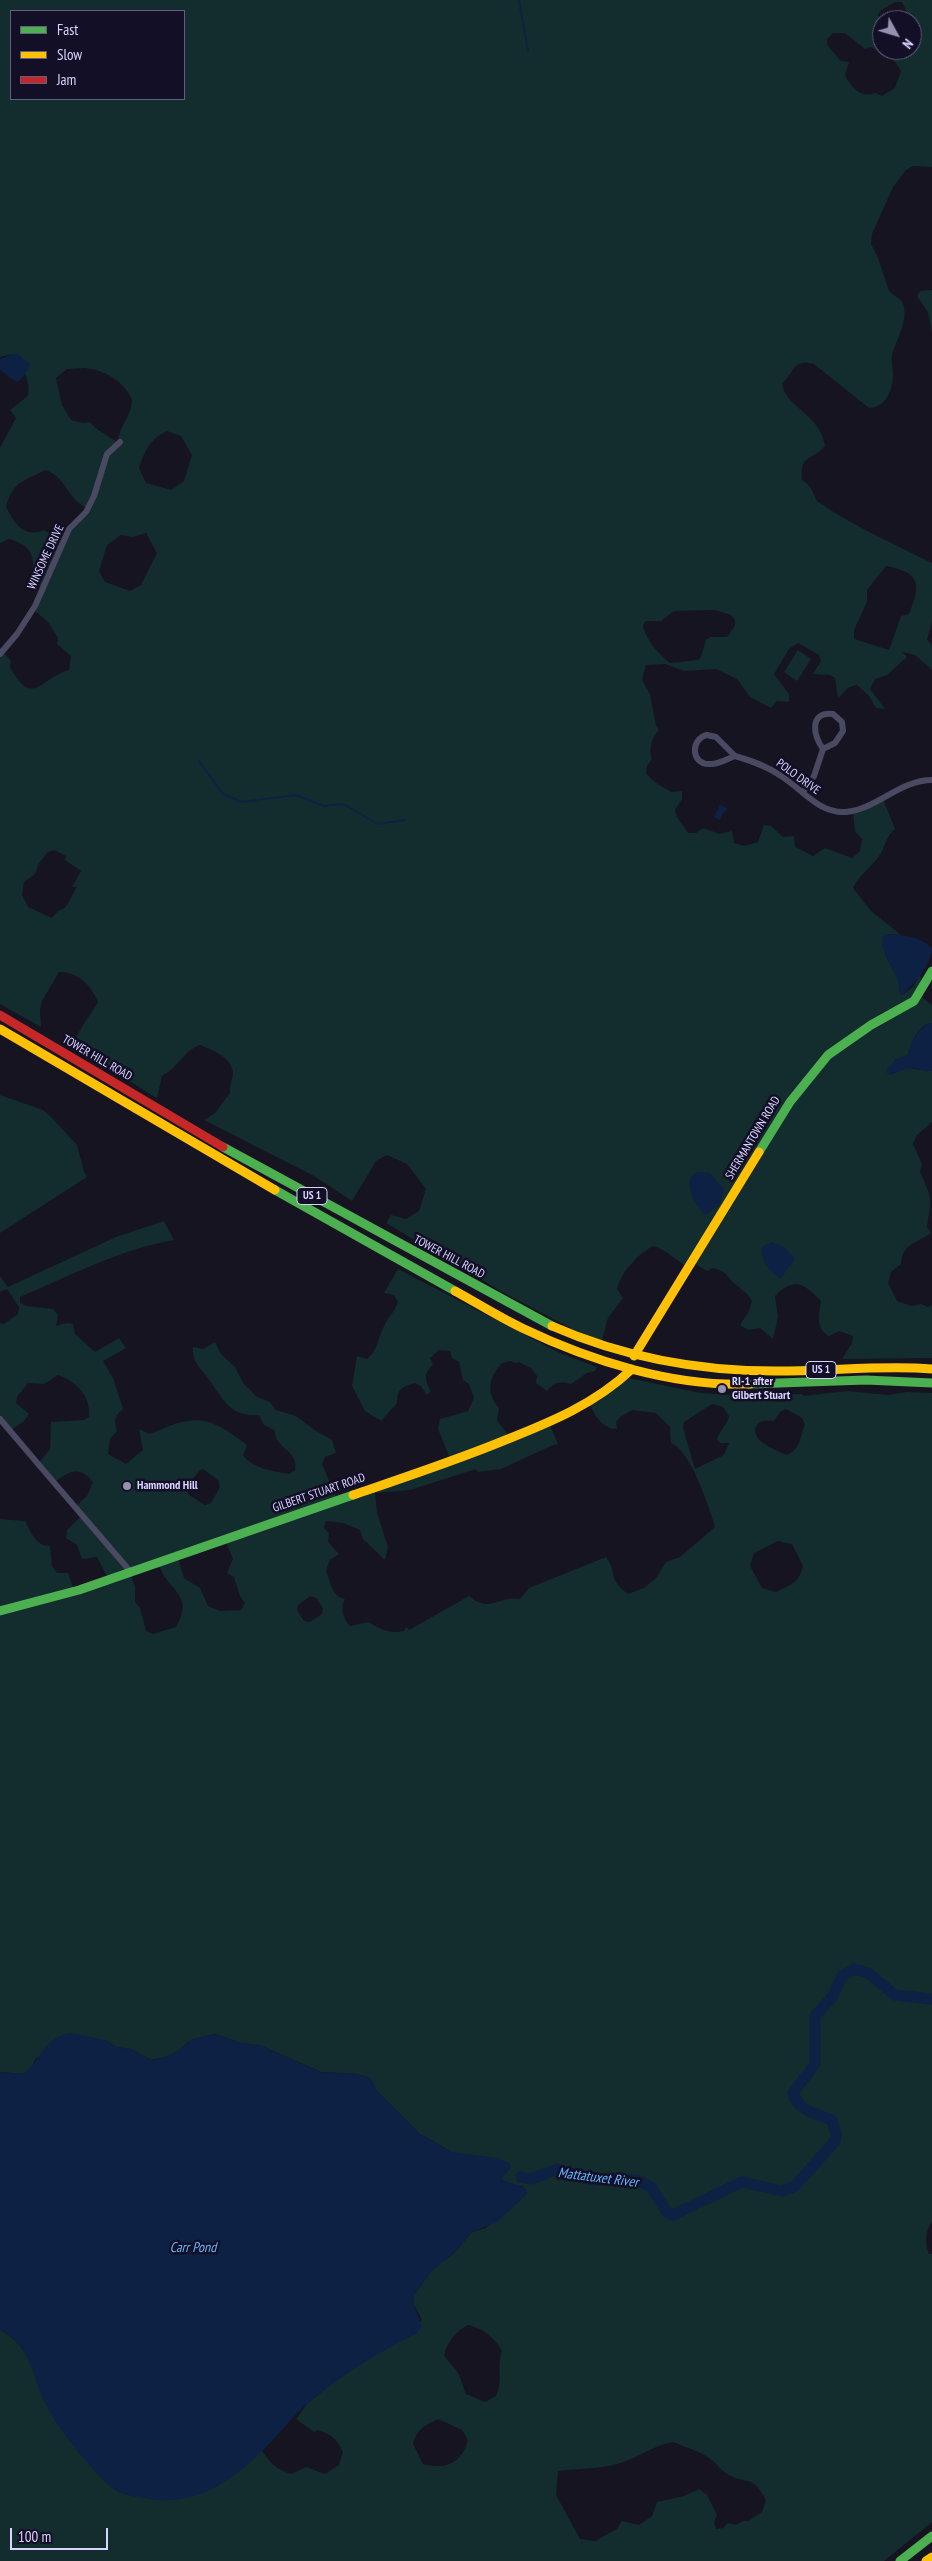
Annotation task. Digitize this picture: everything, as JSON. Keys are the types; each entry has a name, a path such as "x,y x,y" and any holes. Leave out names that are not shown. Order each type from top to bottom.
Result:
{"main road":[{"name":"SHERMANTOWN ROAD","path":"634,1356 790,1102 806,1080 828,1055 872,1025 914,1001 932,971"},
{"name":"TOWER HILL ROAD","path":"0,1015 184,1125 564,1334 634,1356 710,1368 737,1370 932,1368"},
{"name":"TOWER HILL ROAD","path":"0,1030 245,1173 522,1328 595,1358 658,1375 728,1385 866,1380 932,1383"},
{"path":"129,1105 164,1119 316,1203 324,1202"},
{"name":"GILBERT STUART ROAD","path":"0,1611 79,1590 130,1570 452,1462 519,1436 601,1396 632,1368"},
{"path":"900,2561 932,2536"},
{"path":"926,2561 932,2557"}],"street":[{"name":"WINSOME DRIVE","path":"0,654 17,634 35,606 69,529 86,512 94,496 107,454 120,442"},
{"path":"804,792 814,776 823,749 835,743 843,732 842,722 833,714 822,716 815,723 814,733 823,749"},
{"name":"POLO DRIVE","path":"736,756 719,763 705,764 696,756 695,747 699,738 712,735 736,756 767,767 804,792 818,806 836,811 845,812 870,804 906,786 932,780"},
{"path":"0,1419 56,1488 130,1570"}],"green space":[{"path":"0,0 932,0 932,167 913,166 906,170 893,187 872,234 871,244 878,258 889,291 903,304 905,313 903,326 892,355 893,375 890,392 884,402 869,408 814,364 807,363 798,365 782,383 789,399 810,418 822,435 825,446 805,462 802,471 802,480 810,487 818,501 861,528 932,563 932,622 927,640 932,645 932,670 915,655 902,652 907,657 887,675 875,679 870,689 885,709 876,708 869,696 857,685 849,687 838,698 835,678 830,675 813,674 821,661 819,655 798,643 789,649 774,674 789,694 789,702 777,701 771,708 750,697 737,679 716,669 684,671 665,664 646,665 642,680 650,694 656,726 659,730 651,743 652,759 647,766 646,773 654,781 671,792 682,791 682,799 675,810 677,817 688,833 696,833 703,828 720,834 732,831 734,843 745,846 758,842 764,825 771,826 783,837 794,836 795,847 813,856 825,848 852,858 860,851 862,839 855,831 853,811 883,799 895,829 889,835 879,856 858,879 853,888 871,911 901,935 888,934 885,954 898,979 900,994 902,995 913,987 920,974 921,981 916,993 932,1005 932,1023 919,1030 908,1055 895,1060 890,1075 906,1068 932,1071 932,1122 917,1135 913,1144 922,1164 920,1172 930,1198 927,1227 931,1233 912,1244 904,1252 901,1264 891,1272 888,1283 897,1301 912,1306 921,1304 928,1307 932,1305 932,1358 842,1359 852,1343 853,1336 839,1331 829,1336 825,1333 819,1321 821,1301 810,1290 794,1284 788,1286 775,1296 778,1317 773,1339 760,1328 749,1330 741,1326 741,1323 748,1313 752,1301 726,1274 713,1268 707,1271 694,1263 689,1267 663,1250 653,1246 641,1254 622,1276 617,1289 623,1298 608,1318 601,1344 504,1293 386,1223 391,1215 406,1219 419,1211 426,1189 407,1164 387,1155 376,1161 352,1201 314,1176 204,1120 215,1113 230,1093 233,1076 232,1067 229,1063 215,1052 200,1045 189,1051 173,1068 162,1076 157,1098 163,1102 67,1043 75,1040 98,1002 88,985 78,977 59,972 42,1001 40,1009 41,1027 0,1004 0,655 3,652 11,661 10,667 18,680 31,689 69,670 71,656 57,644 58,638 48,622 34,610 45,589 30,581 33,559 28,549 9,539 0,543 0,448 16,418 10,410 28,396 29,390 20,364 13,354 0,357","holes":["85,368 100,371 124,387 132,399 130,411 120,432 118,443 90,422 83,423 71,420 62,405 56,378 67,369","167,431 181,436 192,455 184,481 171,490 146,483 139,468 146,451 161,434","46,470 59,478 74,498 87,508 64,541 44,530 37,532 25,531 16,523 6,506 12,491 20,483","146,533 157,553 141,585 130,591 105,582 99,571 107,545 121,535 133,537","886,566 907,573 916,582 915,596 909,614 901,616 889,650 854,639 854,630 867,602 867,590","715,610 731,615 735,620 735,626 727,637 710,637 706,640 701,657 698,660 670,663 657,651 643,625 646,621 661,621 674,611","54,850 66,856 65,860 81,871 72,887 77,887 65,908 58,911 52,918 28,907 22,895 24,882 35,874 39,863 48,852"]},
{"path":"932,290 932,333 928,312 917,296 920,291"},
{"path":"798,650 811,659 797,681 784,672"},
{"path":"0,1095 43,1110 51,1117 77,1145 87,1177 0,1233"},
{"path":"164,1221 174,1240 153,1244 96,1264 20,1297 20,1303 27,1306 53,1309 58,1315 56,1326 67,1323 73,1324 75,1334 95,1352 119,1338 126,1348 103,1361 113,1378 123,1409 116,1419 117,1431 110,1439 108,1454 126,1464 143,1450 139,1429 150,1434 179,1423 200,1420 221,1427 247,1445 243,1455 252,1463 276,1472 289,1474 295,1470 293,1457 277,1440 274,1430 264,1425 259,1415 240,1413 227,1405 196,1363 193,1347 203,1349 215,1342 221,1354 235,1367 243,1383 257,1397 270,1402 276,1410 296,1416 332,1440 336,1453 325,1457 322,1464 337,1499 451,1461 438,1429 440,1419 468,1411 474,1398 469,1384 463,1380 459,1362 452,1358 450,1351 439,1350 430,1358 433,1365 426,1374 426,1377 431,1391 427,1395 421,1386 415,1383 404,1387 399,1392 397,1403 381,1421 365,1411 352,1386 357,1356 367,1359 371,1355 376,1348 382,1330 397,1306 398,1302 394,1295 384,1293 398,1269 560,1353 597,1367 595,1371 587,1373 571,1384 558,1383 547,1391 536,1383 537,1376 531,1368 519,1362 510,1361 502,1363 494,1374 490,1385 490,1391 499,1408 497,1420 511,1439 549,1423 558,1444 501,1469 478,1472 476,1469 410,1490 375,1493 377,1513 388,1547 385,1560 363,1539 360,1530 343,1523 326,1521 324,1528 329,1533 328,1542 339,1554 330,1560 326,1570 334,1592 345,1599 343,1613 350,1626 368,1622 389,1631 404,1631 406,1627 409,1630 469,1596 483,1604 513,1598 520,1599 529,1588 606,1557 617,1583 628,1594 644,1588 656,1578 666,1562 680,1557 715,1527 704,1494 692,1468 678,1448 671,1443 670,1427 656,1413 632,1410 620,1417 616,1422 617,1429 607,1427 594,1413 590,1404 624,1377 700,1393 729,1395 802,1394 803,1396 847,1391 888,1395 907,1392 932,1393 932,2222 928,2229 926,2242 929,2254 932,2254 932,2522 884,2561 0,2561 0,2330 18,2343 30,2361 45,2403 262,2451 274,2466 291,2474 306,2467 325,2474 339,2465 343,2452 341,2447 330,2435 317,2430 314,2432 296,2419 307,2404 344,2373 394,2344 422,2320 413,2303 414,2295 432,2270 454,2253 472,2232 486,2228 523,2186 508,2184 501,2179 511,2167 452,2152 420,2134 376,2090 370,2078 357,2074 321,2072 262,2046 241,2043 215,2034 191,2040 178,2051 165,2057 151,2060 131,2049 116,2047 105,2040 36,2058 31,2068 23,2074 0,2072 0,1519 25,1521 32,1534 41,1544 50,1546 52,1566 57,1573 68,1573 74,1590 108,1578 97,1557 82,1559 77,1545 66,1538 67,1530 82,1515 76,1506 87,1496 93,1482 83,1473 74,1472 64,1475 54,1483 39,1463 50,1449 51,1422 84,1420 89,1417 88,1402 81,1390 71,1381 58,1375 44,1384 28,1383 17,1397 16,1403 29,1414 23,1422 11,1430 0,1418 0,1323 4,1324 18,1314 19,1307 7,1289 0,1292 0,1276 8,1287 116,1237","holes":["712,1404 723,1407 729,1416 717,1439 720,1443 729,1443 724,1455 695,1469 683,1428 684,1422","786,1409 802,1418 805,1424 798,1446 787,1455 766,1445 757,1437 755,1432 757,1424 764,1421 774,1421 780,1412","203,1469 218,1480 220,1487 211,1503 205,1505 189,1495 187,1488 199,1471","225,1540 233,1559 227,1573 234,1577 240,1596 245,1603 241,1610 220,1611 208,1606 200,1588 184,1578 177,1555","778,1541 792,1544 803,1566 799,1577 794,1583 776,1592 762,1588 750,1566 754,1553","159,1564 167,1580 181,1599 183,1607 176,1627 153,1634 146,1631 140,1608 135,1602 135,1586 129,1572","310,1596 316,1598 323,1608 322,1614 310,1622 304,1621 297,1610 298,1605","468,2325 484,2331 496,2342 502,2351 500,2357 500,2378 496,2396 485,2402 466,2394 458,2373 444,2355 450,2341","438,2419 462,2430 468,2440 462,2454 452,2463 446,2465 431,2466 423,2464 413,2444 419,2431","673,2442 697,2451 712,2460 729,2475 753,2483 766,2500 762,2512 748,2521 743,2521 736,2525 728,2523 723,2528 716,2529 714,2522 717,2515 707,2495 699,2489 684,2496 657,2502 652,2516 639,2525 622,2521 617,2529 595,2541 580,2539 556,2495 558,2471 612,2465 627,2461"]}],"water":[{"path":"13,354 19,355 29,363 30,367 20,380 16,382 0,370 0,359"},
{"path":"720,805 727,808 727,810 723,813 720,820 714,817"},
{"path":"888,934 917,939 932,948 925,968 917,980 902,995 900,994 897,978 883,947 883,936"},
{"path":"929,1023 932,1023 932,1071 906,1068 890,1075 887,1073 887,1070 895,1060 908,1055 915,1036"},
{"path":"698,1172 710,1173 724,1189 720,1204 706,1215 698,1206 691,1193 690,1180 692,1175"},
{"path":"772,1242 785,1248 795,1259 780,1279 764,1262 762,1253 762,1247"},
{"name":"Carr Pond","path":"70,2033 105,2040 116,2047 131,2049 151,2060 165,2057 178,2051 191,2040 215,2034 241,2043 262,2046 320,2072 357,2074 371,2078 376,2090 420,2134 452,2152 497,2158 509,2163 511,2167 501,2179 524,2188 527,2190 527,2194 497,2222 472,2232 454,2253 432,2270 414,2295 413,2303 422,2326 416,2334 373,2357 321,2393 302,2408 270,2444 238,2472 210,2490 195,2496 162,2500 129,2496 115,2490 100,2477 69,2441 46,2405 24,2353 10,2336 0,2330 0,2072 23,2074 30,2068 48,2044"}],"waterway":[{"path":"519,0 528,51"},
{"path":"199,761 223,794 242,802 296,795 324,806 343,804 378,824 405,820"},
{"name":"Mattatuxet River","path":"521,2177 531,2179 558,2169 592,2180 637,2180 651,2187 667,2212 673,2215 742,2182 782,2191 795,2186 835,2141 836,2134 832,2120 803,2107 795,2099 793,2093 815,2064 815,2016 833,1996 842,1976 854,1969 868,1973 895,1995 932,1999"}],"traffic: fast":[{"path":"759,1152 790,1102 828,1055 871,1025 914,1001 932,971"},
{"path":"223,1147 552,1326"},
{"path":"275,1190 455,1291"},
{"path":"750,1384 866,1380 932,1383"},
{"path":"0,1611 79,1590 353,1495"},
{"path":"900,2561 932,2536"}],"traffic: slow":[{"path":"0,1029 275,1190"},
{"path":"634,1356 759,1152"},
{"path":"455,1291 522,1328 604,1361 633,1370 692,1381 750,1384"},
{"path":"552,1326 608,1347 637,1355 695,1366 754,1371 932,1369"},
{"path":"353,1495 466,1455 555,1419 588,1402 632,1369"},
{"path":"926,2561 932,2557"}],"traffic: jam":[{"path":"0,1015 223,1147"}],"place":[{"name":"RI-1 after Gilbert Stuart","path":"722,1389"},
{"name":"Hammond Hill","path":"127,1486"}]}
